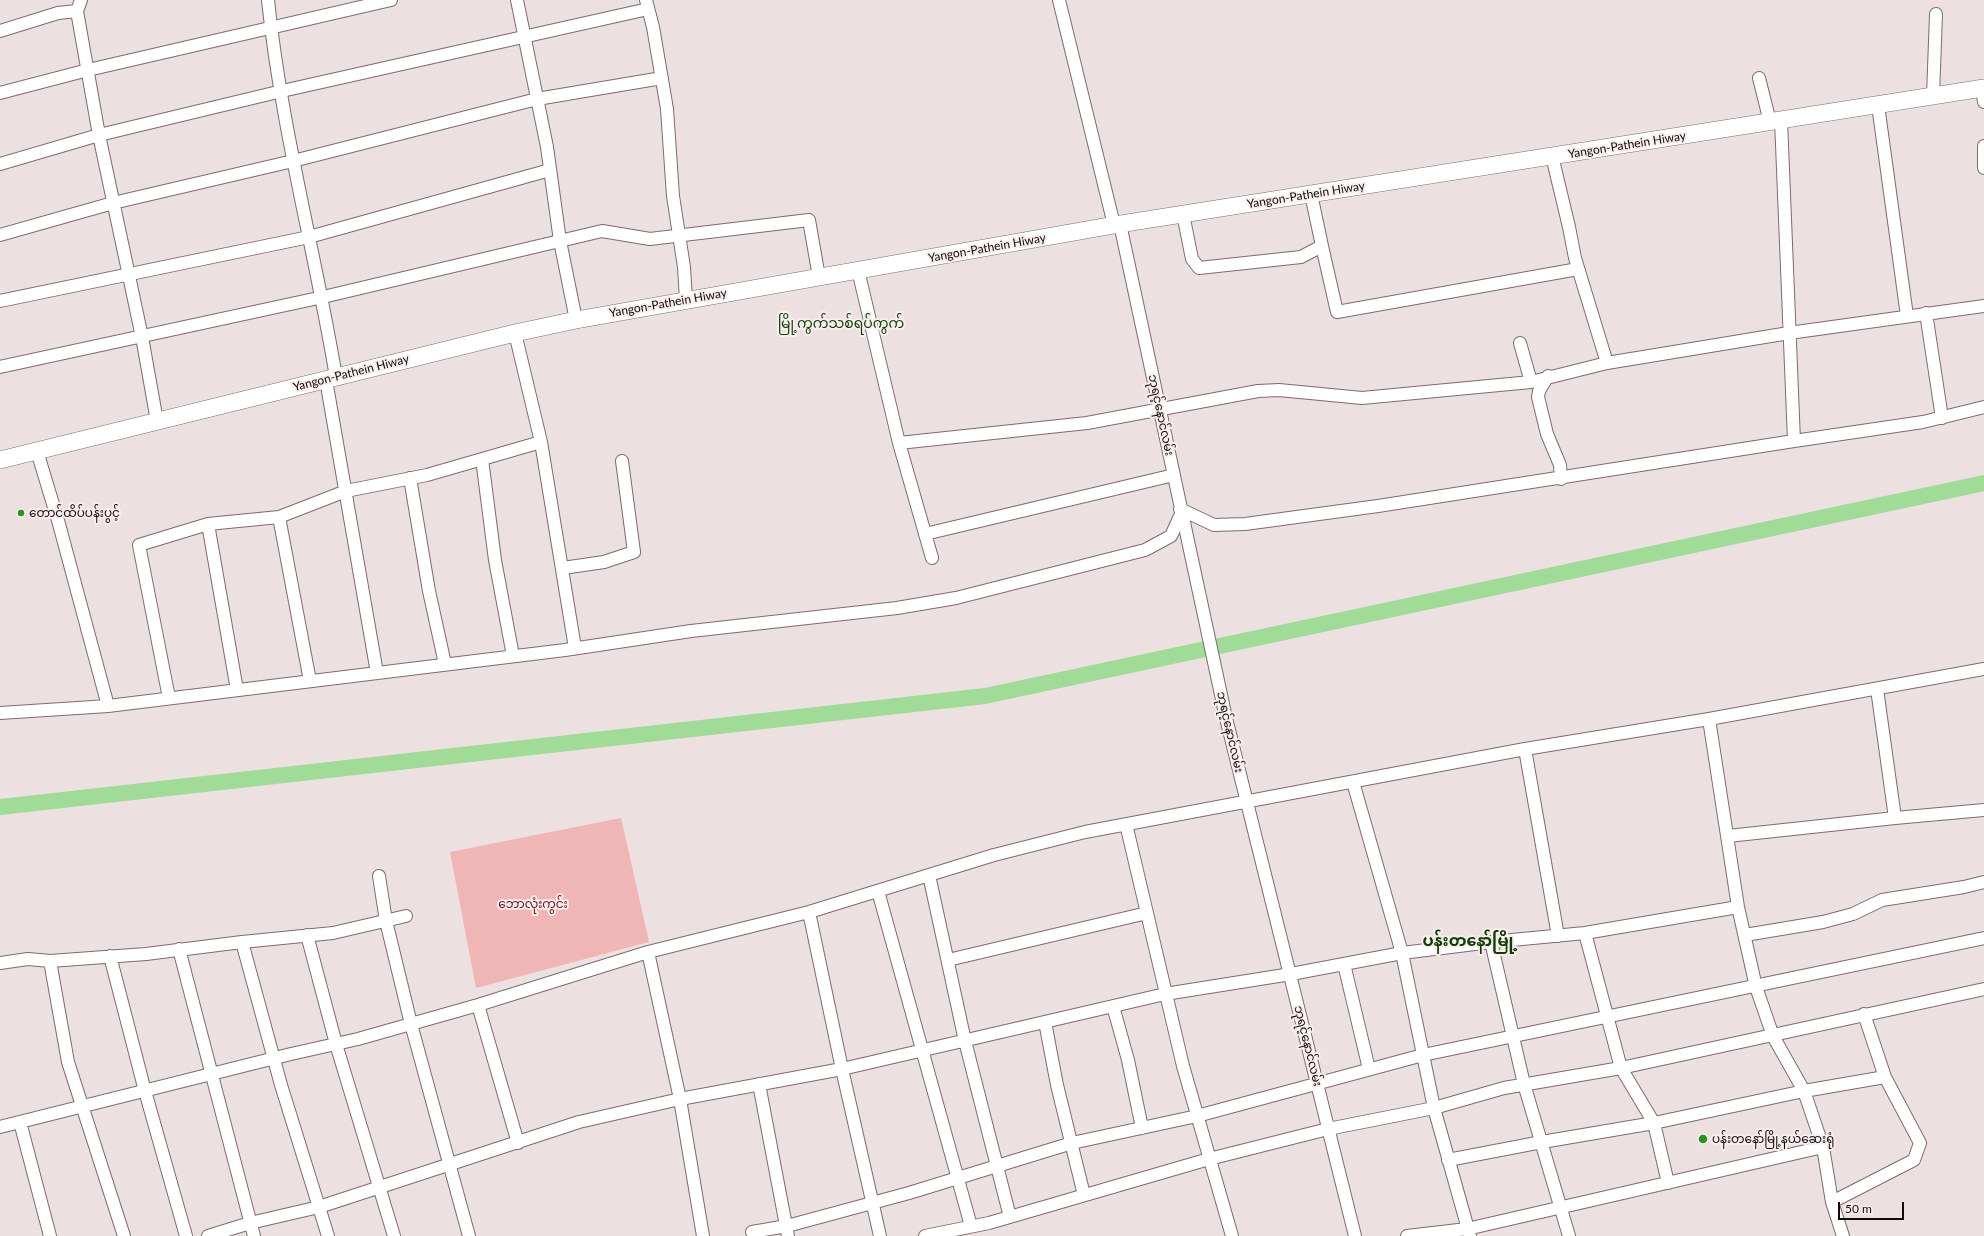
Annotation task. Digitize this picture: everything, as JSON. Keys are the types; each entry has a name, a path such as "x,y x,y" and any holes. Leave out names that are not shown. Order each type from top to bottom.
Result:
{"highway":[{"name":"Yangon-Pathein Hiway","path":"0,460 515,333 576,320 1183,214 1933,96 1984,93"}],"street":[{"path":"268,0 271,28 293,161 323,298 331,378 346,491 377,673"},
{"path":"0,93 88,70 391,0"},
{"path":"517,0 537,99 550,170 560,241 576,320"},
{"name":"ဘုရင့်နောင်လမ်း","path":"1059,0 1117,225 1160,409 1226,718 1291,974 1355,1236"},
{"path":"0,164 99,135 282,91 524,36 647,5 662,78 668,123 678,236 684,267 686,300"},
{"path":"0,31 79,6 99,135 142,337 157,421"},
{"path":"1933,96 1936,14"},
{"path":"0,235 113,203 293,161 537,99 662,78"},
{"path":"1759,78 1775,121 1789,333 1794,441"},
{"path":"1878,105 1907,316"},
{"path":"1984,146 1984,168"},
{"path":"1552,156 1578,269 1607,363"},
{"path":"0,301 309,237 550,170"},
{"path":"1311,194 1337,312 1578,269"},
{"path":"1183,214 1192,259 1199,268 1301,257 1322,246"},
{"path":"0,367 323,298 602,231 650,239 809,220 819,277"},
{"path":"858,270 899,443 932,558"},
{"path":"899,443 1087,423 1258,391 1280,390 1362,398 1531,382 1548,376 1607,363 1789,333 1984,306"},
{"path":"1926,313 1942,418"},
{"path":"515,333 541,442 575,648"},
{"path":"1520,343 1531,382"},
{"path":"1548,376 1539,391 1538,397 1547,434 1560,464 1561,478"},
{"path":"0,713 108,706 575,648 691,630 897,608 956,598 1145,550 1171,536 1181,513 1214,524 1245,524 1561,478 1923,422 1984,407"},
{"path":"169,698 139,546 208,524 279,516 346,491 410,478 541,442"},
{"path":"37,451 59,524 108,706"},
{"path":"482,459 495,560 513,656"},
{"path":"563,568 604,562 634,552 622,461"},
{"path":"925,534 1174,475"},
{"path":"410,478 429,591 445,664"},
{"path":"279,516 310,681"},
{"path":"208,524 237,690"},
{"path":"0,1127 411,1024 478,1005 648,952 809,912 994,854 1126,824 1525,749 1709,719 1984,669"},
{"path":"1876,689 1895,818"},
{"path":"1709,719 1738,907 1756,986 1773,1036 1804,1091 1823,1147 1832,1202 1843,1236"},
{"path":"1525,749 1558,936"},
{"path":"1353,782 1402,953 1434,1108 1469,1232"},
{"path":"1728,836 1984,810"},
{"path":"1126,824 1165,994 1197,1116 1232,1236"},
{"path":"929,875 965,1041 1010,1217"},
{"path":"379,876 386,921 411,1024 469,1236"},
{"path":"1745,935 1823,922 1853,914 1882,900 1964,887 1984,882"},
{"path":"878,891 971,1226"},
{"path":"208,1236 250,1223 319,1207 579,1122 680,1099 842,1069 922,1052 1165,994 1291,974 1402,953 1491,942 1585,933 1738,907"},
{"path":"809,912 842,1069 880,1236"},
{"path":"948,960 1147,913"},
{"path":"0,963 28,959 50,961 146,954 179,949 333,933 406,916"},
{"path":"1585,933 1622,1068 1654,1123 1668,1183"},
{"path":"306,935 336,1044 394,1236"},
{"path":"752,1232 788,1231 872,1202 997,1167 1072,1143 1197,1116 1423,1055 1717,992 1756,986 1984,938"},
{"path":"242,942 273,1058 328,1236"},
{"path":"1491,942 1524,1084 1569,1236"},
{"path":"179,949 254,1236"},
{"path":"648,952 680,1099 703,1236"},
{"path":"110,956 145,1091 186,1236"},
{"path":"50,961 68,1062 124,1236"},
{"path":"1344,964 1369,1069"},
{"path":"925,1236 1010,1217 1210,1159 1328,1129 1434,1108 1504,1088 1622,1068 1984,989"},
{"path":"478,1005 518,1143"},
{"path":"1113,1006 1128,1060 1142,1128"},
{"path":"1832,1202 1914,1160 1918,1153 1920,1143 1885,1077 1864,1014"},
{"path":"1045,1022 1084,1195"},
{"path":"1448,1160 1654,1123 1804,1091 1885,1077"},
{"path":"759,1084 788,1231"},
{"path":"20,1122 50,1236"},
{"path":"1407,1236 1469,1232 1560,1208 1823,1147"}],"green space":[{"name":"ဘောလုံးကွင်း","path":"621,818 649,942 476,988 450,852"}],"waterway":[{"path":"0,807 985,696 1984,483"}],"place":[{"name":"တောင်ထိပ်ပန်းပွင့်","path":"21,513"},
{"name":"ပန်းတနော်မြို့နယ်ဆေးရုံ","path":"1703,1139"}],"district":[{"name":"မြို့ကွက်သစ်ရပ်ကွက်","path":"841,323"},
{"name":"ပန်းတနော်မြို့","path":"1470,941"}]}
